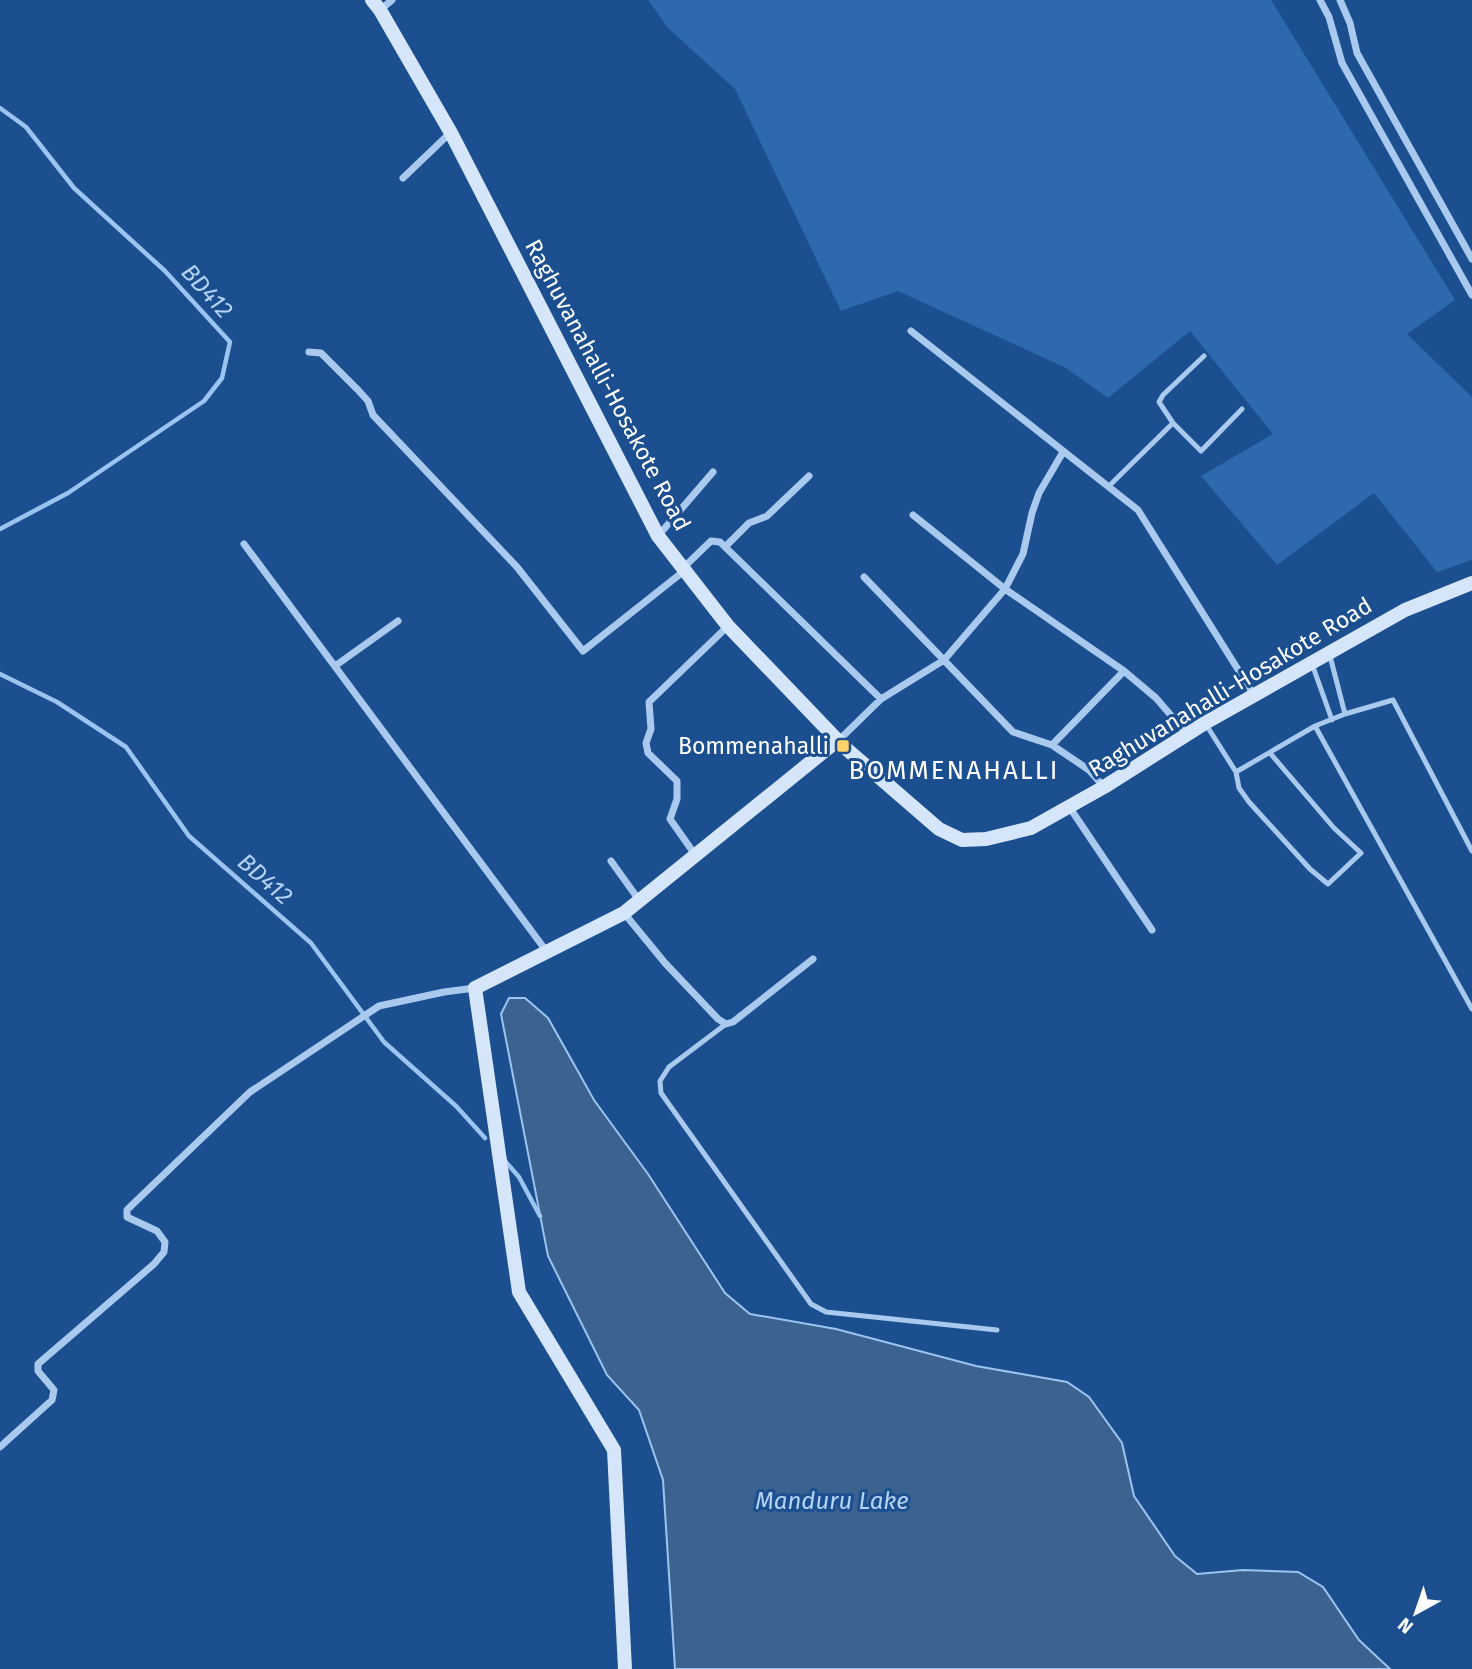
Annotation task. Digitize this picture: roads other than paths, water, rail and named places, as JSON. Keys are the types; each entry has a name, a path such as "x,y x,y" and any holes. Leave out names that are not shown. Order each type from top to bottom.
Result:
{"main road":[{"name":"Raghuvanahalli-Hosakote Road","path":"376,5 451,133 658,536 728,626 838,740 939,829 962,840 986,839 1031,828 1070,808 1205,723 1329,653 1405,611 1472,583"},
{"path":"625,1669 614,1450 519,1292 475,988 624,913 694,853 838,740"}],"street":[{"path":"376,5 392,0"},
{"path":"1320,0 1329,16 1342,63 1472,295"},
{"path":"1340,0 1350,23 1357,53 1472,259"},
{"path":"1342,63 1357,53"},
{"path":"403,178 451,133"},
{"path":"911,331 1138,510 1254,695"},
{"path":"309,352 321,353 358,390 368,401 373,415 517,567 583,651 683,570 711,541 716,541 881,699"},
{"path":"838,740 881,699 944,660 1005,589 1023,554 1039,493 1063,452"},
{"path":"658,536 713,472"},
{"path":"725,547 745,526 767,516 809,476"},
{"path":"914,515 1005,589 1124,671 1156,698 1188,734"},
{"path":"244,544 547,952"},
{"path":"864,577 1013,732 1052,745 1089,770 1104,788"},
{"path":"335,666 398,621"},
{"path":"694,853 670,819 677,799 677,781 648,753 646,743 651,729 649,702 728,626"},
{"path":"1052,745 1124,671"},
{"path":"1070,808 1152,930"},
{"path":"611,861 639,901"},
{"path":"624,913 665,963 718,1019 726,1024 733,1022 813,959"},
{"path":"0,1447 52,1400 54,1390 38,1371 38,1364 154,1264 164,1252 165,1242 157,1231 127,1217 127,1210 133,1204 250,1092 379,1006 475,988"}],"lane":[{"path":"1204,356 1159,402 1173,423 1201,451 1242,410"},
{"path":"1108,487 1173,423"},
{"path":"1329,653 1345,714"},
{"path":"1312,664 1332,720"},
{"path":"1236,772 1315,726 1393,700 1472,851"},
{"path":"1205,723 1236,772 1239,788 1248,802 1310,869 1328,884 1361,853 1334,828 1270,753"},
{"path":"1315,726 1472,1009"},
{"path":"726,1024 668,1067 660,1081 662,1093 811,1304 826,1312 997,1330"}],"water":[{"name":"Manduru Lake","path":"509,998 525,998 548,1018 594,1100 648,1174 725,1293 750,1314 836,1329 976,1366 1067,1382 1089,1397 1122,1443 1134,1496 1175,1556 1197,1574 1243,1570 1298,1572 1323,1587 1359,1640 1390,1669 675,1669 663,1480 639,1410 607,1375 548,1256 501,1014"}],"waterway":[{"name":"BD412","path":"0,108 26,127 74,188 165,271 230,342 222,378 204,401 68,493 0,529"},
{"name":"BD412","path":"0,674 57,702 126,747 189,836 311,943 384,1042 456,1106 485,1138"},
{"name":"BD412","path":"505,1161 519,1177 540,1216"}],"place":[{"name":"Bommenahalli","path":"843,746"}],"district":[{"name":"BOMMENAHALLI","path":"954,770"}]}
